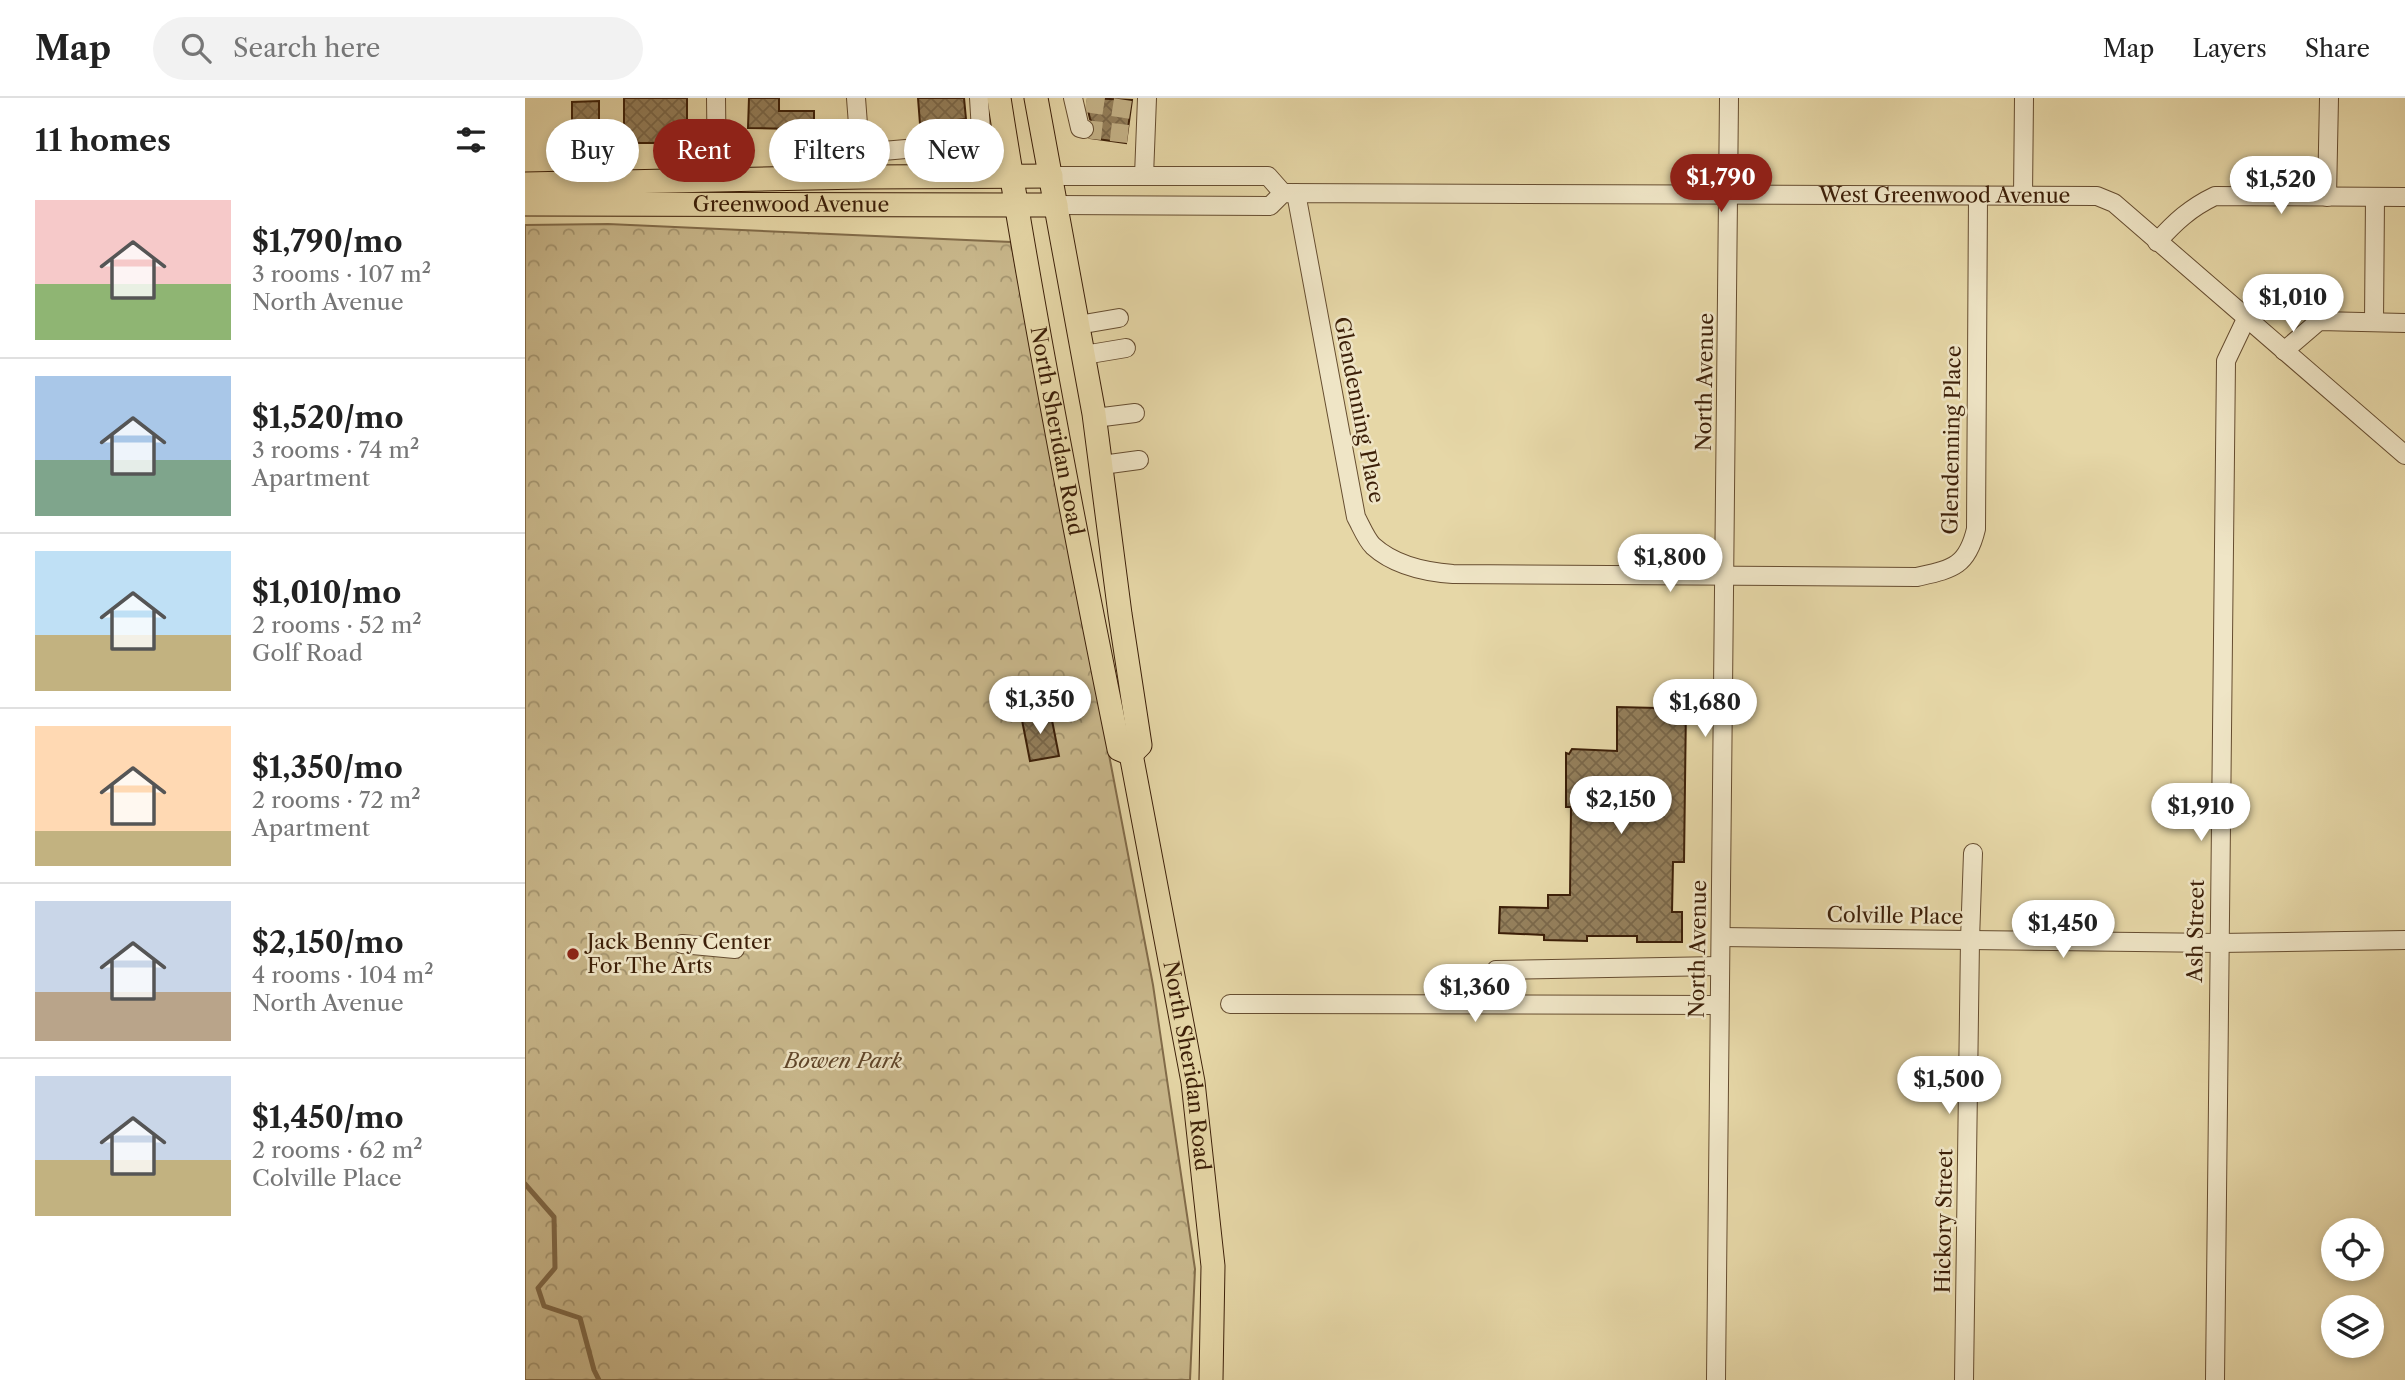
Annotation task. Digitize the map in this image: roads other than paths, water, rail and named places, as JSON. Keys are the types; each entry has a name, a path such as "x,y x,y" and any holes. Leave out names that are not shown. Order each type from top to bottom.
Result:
{"main road":[{"name":"North Sheridan Road","path":"999,98 1061,458 1119,749 1132,754"},
{"name":"North Sheridan Road","path":"1037,98 1102,465 1140,745 1132,754"},
{"path":"1004,176 1051,176"},
{"path":"525,184 653,181"},
{"name":"Greenwood Avenue","path":"525,204 1056,205"},
{"name":"North Sheridan Road","path":"1132,754 1193,1082 1213,1266 1211,1380"}],"street":[{"path":"716,98 716,119"},
{"path":"856,98 858,119"},
{"path":"979,98 980,119"},
{"name":"North Avenue","path":"1716,1380 1729,98"},
{"path":"2023,196 2024,98"},
{"path":"2327,197 2329,98"},
{"path":"1078,101 1080,128 1083,129"},
{"path":"1141,107 1136,135 1144,176"},
{"path":"1051,176 1268,176 1289,193"},
{"name":"West Greenwood Avenue","path":"1056,205 1270,206 1289,193 2097,196 2114,203 2405,455"},
{"name":"Glendenning Place","path":"1289,193 1356,517 1371,545 1391,558 1421,571 1453,574 1917,576 1947,570 1958,564 1972,548 1976,529 1978,195"},
{"path":"2157,242 2184,214 2215,196 2405,197"},
{"path":"2374,322 2375,197"},
{"path":"1078,325 1119,318"},
{"name":"Ash Street","path":"2215,1380 2226,361 2246,319"},
{"path":"2284,351 2319,321 2405,323"},
{"path":"1084,355 1126,348"},
{"path":"1095,418 1135,412"},
{"path":"1102,465 1139,460"},
{"name":"Hickory Street","path":"1964,1380 1973,853"},
{"name":"Colville Place","path":"1721,937 2219,943 2405,940"},
{"path":"682,944 735,949"},
{"path":"1492,1004 1491,978 1496,970 1720,966"},
{"path":"1230,1004 1719,1005"}],"waterway":[{"path":"525,1184 554,1217 555,1268 538,1288 544,1306 580,1318 599,1380"}],"tunnel":[{"path":"1086,103 1131,110"},
{"path":"1084,129 1128,134"}],"place":[{"name":"Jack Benny Center For The Arts","path":"573,954"}],"park label":[{"name":"Bowen Park","path":"843,1061"}]}
